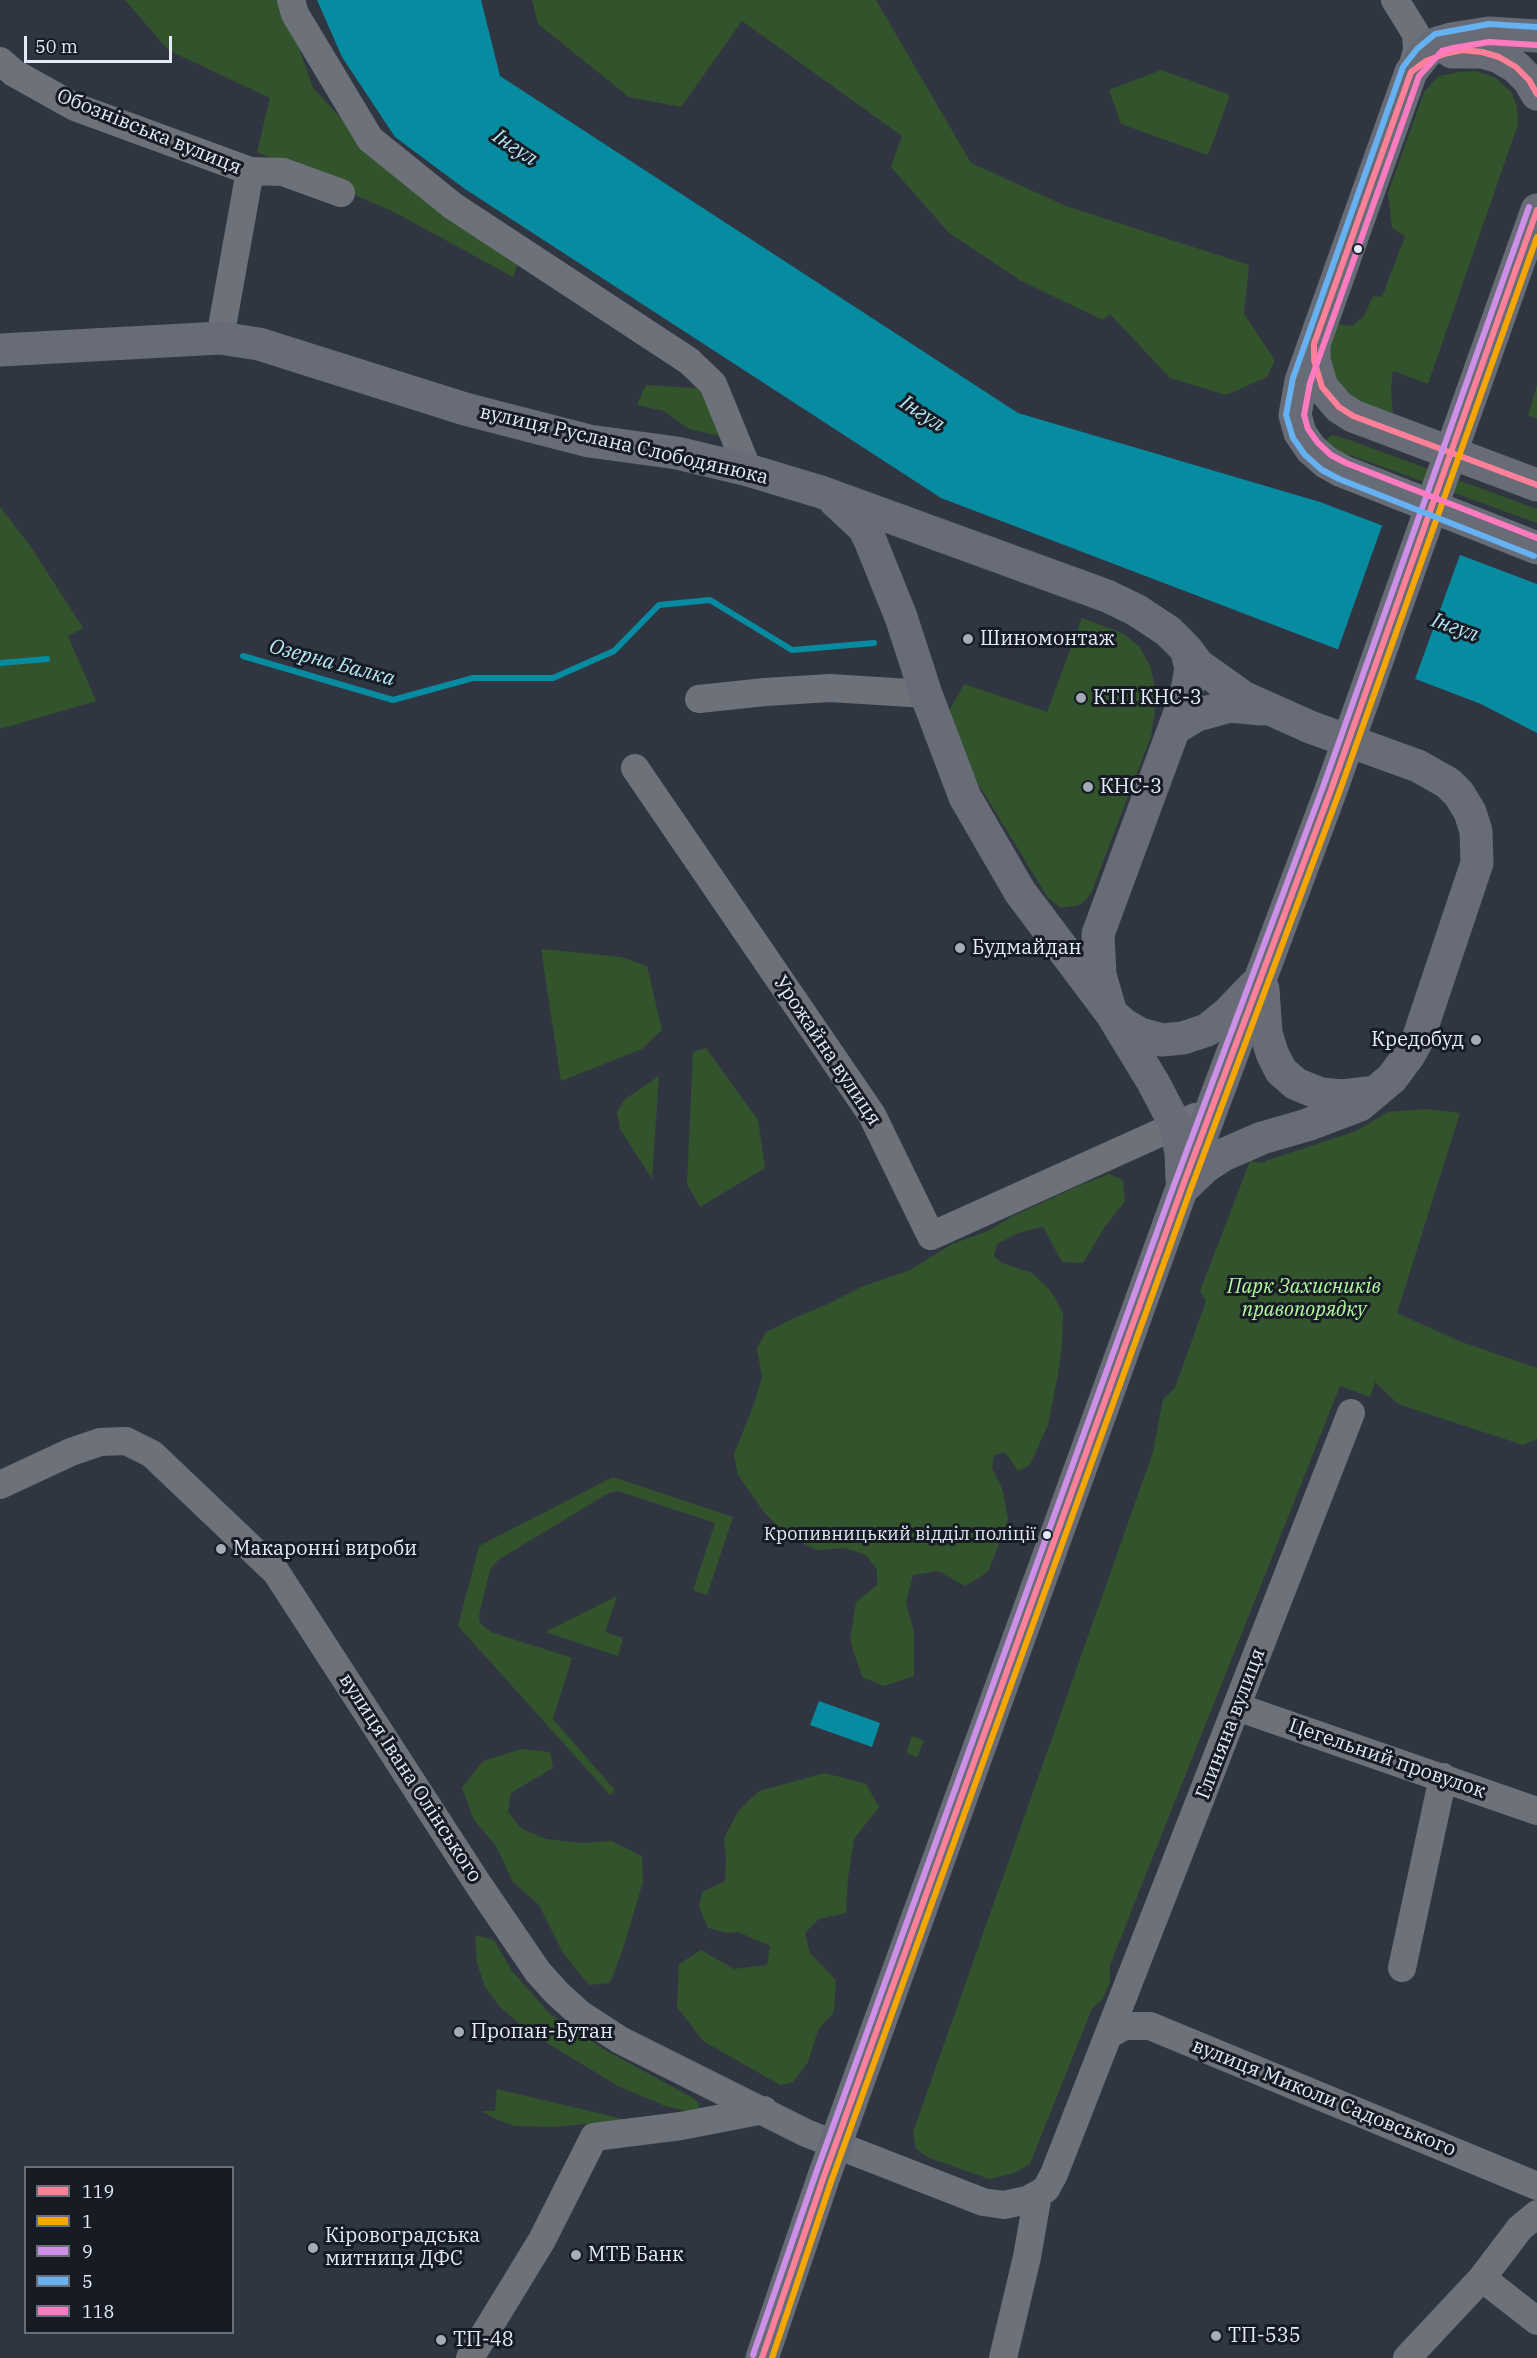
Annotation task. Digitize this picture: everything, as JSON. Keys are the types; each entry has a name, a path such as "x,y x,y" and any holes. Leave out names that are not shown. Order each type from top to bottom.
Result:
{"main road":[{"path":"1537,36 1489,33 1451,39 1437,43 1411,72 1301,381 1295,414 1300,433 1311,449 1326,462 1342,471 1537,548"},
{"path":"1411,72 1426,61 1444,54 1462,50 1482,52 1499,57 1515,67 1529,80 1537,94"},
{"path":"762,2358 1182,1188 1331,790 1537,210"},
{"name":"вулиця Руслана Слободянюка","path":"0,350 220,338 259,344 465,409 589,441 677,453 748,470 821,492 1107,596 1160,625 1211,676 1243,697 1272,711"},
{"path":"1314,344 1314,360 1322,387 1340,407 1353,416 1537,485"},
{"path":"821,492 850,513 864,528 870,540 901,617 926,693 965,797 1020,892 1111,1013 1154,1082 1176,1126 1181,1153 1182,1188"},
{"path":"1186,649 1191,668 1190,679 1175,728 1098,934 1100,975 1111,1013 1123,1024 1140,1034 1162,1040 1183,1038 1207,1030 1242,1000 1262,977"},
{"path":"1175,728 1197,715 1230,706 1251,706 1272,711 1437,775 1459,794 1470,812 1476,831 1477,863 1418,1039 1400,1068 1384,1087 1359,1105 1307,1125 1262,1138 1223,1155 1205,1167 1182,1188"},
{"path":"1020,892 1038,912 1055,921 1072,923 1086,919 1108,904"},
{"path":"1262,977 1266,1033 1281,1071 1296,1084 1321,1094 1342,1096 1366,1094 1384,1087"}],"street":[{"path":"291,0 295,14 370,139 453,206 689,362 713,384 748,470"},
{"path":"1395,0 1416,34 1417,50 1411,72"},
{"name":"Обознівська вулиця","path":"0,61 14,73 75,106 250,171 283,172 341,193"},
{"path":"220,338 250,171"},
{"path":"699,699 830,688 926,693"},
{"name":"Урожайна вулиця","path":"635,768 872,1115 931,1236 1213,1108"},
{"name":"Глиняна вулиця","path":"1038,2194 1046,2189 1054,2174 1351,1413"},
{"name":"вулиця Івана Олінського","path":"0,1485 71,1452 100,1442 126,1441 152,1454 276,1572 480,1887 538,1972 557,1994 580,2014 620,2040 806,2133 983,2202 1004,2205 1027,2200 1038,2194"},
{"name":"Цегельний провулок","path":"1237,1707 1537,1811"},
{"path":"1402,1968 1443,1777"},
{"name":"вулиця Миколи Садовського","path":"1110,2034 1125,2026 1150,2026 1537,2186"},
{"path":"470,2358 542,2240 594,2137 681,2126 764,2110"},
{"path":"1003,2358 1028,2257 1038,2194"},
{"path":"1407,2358 1482,2278 1521,2228 1537,2214"},
{"path":"1482,2278 1537,2321"}],"green space":[{"path":"125,0 282,0 313,88 370,149 519,260 513,277 396,213 257,152 270,98 168,50"},
{"path":"532,0 876,0 971,163 1066,206 1249,265 1244,314 1275,360 1267,377 1226,395 1170,378 1110,314 1103,320 1021,281 949,233 891,167 902,136 742,21 681,107 629,97 538,24"},
{"path":"1161,70 1230,95 1208,155 1121,124 1109,90"},
{"path":"1476,71 1496,78 1512,93 1517,107 1518,124 1428,384 1393,371 1391,388 1393,416 1358,401 1340,387 1329,369 1327,352 1338,324 1352,326 1364,316 1373,296 1382,297 1405,236 1392,228 1388,193 1424,92 1439,76"},
{"path":"646,385 709,389 729,438 689,429 664,411 637,405"},
{"path":"1537,385 1537,419 1528,415"},
{"path":"1332,435 1537,509 1537,523 1339,451 1327,442"},
{"path":"0,507 31,547 83,628 68,636 96,701 0,729"},
{"path":"1082,618 1122,633 1139,646 1151,668 1155,690 1155,711 1151,736 1092,891 1079,905 1061,908 1048,898 974,777 948,713 964,684 1047,712"},
{"path":"541,949 621,957 647,966 662,1030 642,1049 561,1081"},
{"path":"706,1048 758,1120 765,1168 700,1207 687,1184 693,1052"},
{"path":"659,1076 652,1179 620,1129 617,1112 625,1099"},
{"name":"Парк Захисників правопорядку","path":"1426,1109 1460,1113 1397,1313 1459,1341 1537,1368 1537,1439 1523,1445 1398,1404 1375,1382 1370,1397 1340,1386 1110,1965 1110,1982 1102,2000 1092,2009 1030,2164 1014,2173 989,2179 927,2157 916,2149 913,2132 1153,1452 1163,1399 1175,1388 1206,1301 1200,1291 1250,1161 1264,1163 1356,1131 1388,1112"},
{"path":"1109,1174 1123,1180 1125,1201 1104,1228 1083,1263 1062,1262 1043,1227 1021,1232 997,1244 994,1256 1002,1263 1032,1273 1050,1290 1063,1313 1062,1345 1048,1425 1030,1465 1018,1471 1005,1452 994,1455 992,1468 1003,1491 1008,1520 988,1572 965,1586 938,1571 913,1575 906,1602 914,1632 914,1676 884,1686 862,1677 850,1640 856,1602 877,1585 877,1570 866,1555 845,1548 817,1550 787,1536 763,1511 738,1475 734,1454 762,1377 757,1348 766,1332 792,1319 861,1287 910,1270 952,1244 988,1231 1013,1216"},
{"path":"613,1477 733,1517 707,1595 693,1590 715,1523 618,1491 607,1494 498,1560 490,1570 479,1616 480,1623 491,1632 572,1658 553,1719 615,1790 610,1795 458,1626 479,1546"},
{"path":"617,1596 605,1632 623,1638 618,1656 545,1632"},
{"path":"912,1736 924,1741 917,1757 906,1753"},
{"path":"522,1749 550,1752 553,1768 511,1793 508,1812 522,1829 546,1839 581,1843 612,1841 642,1856 643,1882 610,1983 589,1985 563,1953 539,1905 513,1882 496,1846 474,1820 462,1788 483,1761"},
{"path":"825,1773 866,1784 879,1807 854,1839 846,1913 819,1919 805,1933 810,1953 836,1980 834,2012 818,2030 808,2062 793,2082 780,2085 703,2041 677,2007 679,1964 701,1950 734,1969 767,1965 770,1946 738,1932 726,1933 708,1928 699,1907 702,1892 725,1881 724,1838 739,1810 759,1791"},
{"path":"475,1935 494,1940 512,1971 550,2014 607,2051 693,2098 699,2103 699,2110 691,2112 665,2106 618,2086 534,2035 499,2006 485,1987 477,1963"},
{"path":"497,2089 627,2120 553,2127 515,2126 481,2111 495,2111"}],"water":[{"name":"Інгул","path":"317,0 481,0 500,76 1018,413 1320,502 1537,584 1537,733 1481,704 941,498 465,189 395,137 342,57"},
{"path":"819,1701 880,1723 872,1747 810,1725"}],"pier":[{"path":"1383,523 1461,552 1414,682 1337,652"}],"waterway":[{"name":"Озерна Балка","path":"243,656 393,700 473,678 553,678 614,651 659,605 710,600 792,650 874,643"},
{"name":"Озерна Балка","path":"0,663 47,659"}],"transit line":[{"name":"5","path":"1534,556 1339,479 1322,470 1305,455 1293,438 1286,415 1293,378 1403,67 1417,49 1435,34 1489,24 1537,27"},
{"name":"118","path":"1536,45 1489,42 1453,48 1442,51 1419,76 1310,383 1304,415 1308,429 1318,443 1331,455 1346,463 1537,538"},
{"name":"119","path":"1537,94 1529,80 1516,67 1499,57 1482,52 1462,50 1444,54 1426,61 1411,72 1314,344 1314,360 1322,387 1339,407 1353,416 1537,485"},
{"name":"9","path":"753,2355 816,2173 1174,1185 1323,787 1529,207"},
{"name":"119","path":"762,2358 824,2176 1182,1188 1331,790 1537,210"},
{"name":"1","path":"772,2358 832,2179 1190,1191 1339,793 1537,237"}],"place":[{"name":"Шиномонтаж","path":"968,639"},
{"name":"КТП КНС-3","path":"1081,698"},
{"name":"КНС-3","path":"1088,787"},
{"name":"Будмайдан","path":"960,948"},
{"name":"Кредобуд","path":"1476,1040"},
{"name":"Кропивницький відділ поліції","path":"1047,1535"},
{"name":"Макаронні вироби","path":"221,1549"},
{"name":"Пропан-Бутан","path":"459,2032"},
{"name":"Кіровоградська митниця ДФС","path":"313,2248"},
{"name":"МТБ Банк","path":"576,2255"},
{"name":"ТП-535","path":"1216,2336"},
{"name":"ТП-48","path":"441,2340"}]}
